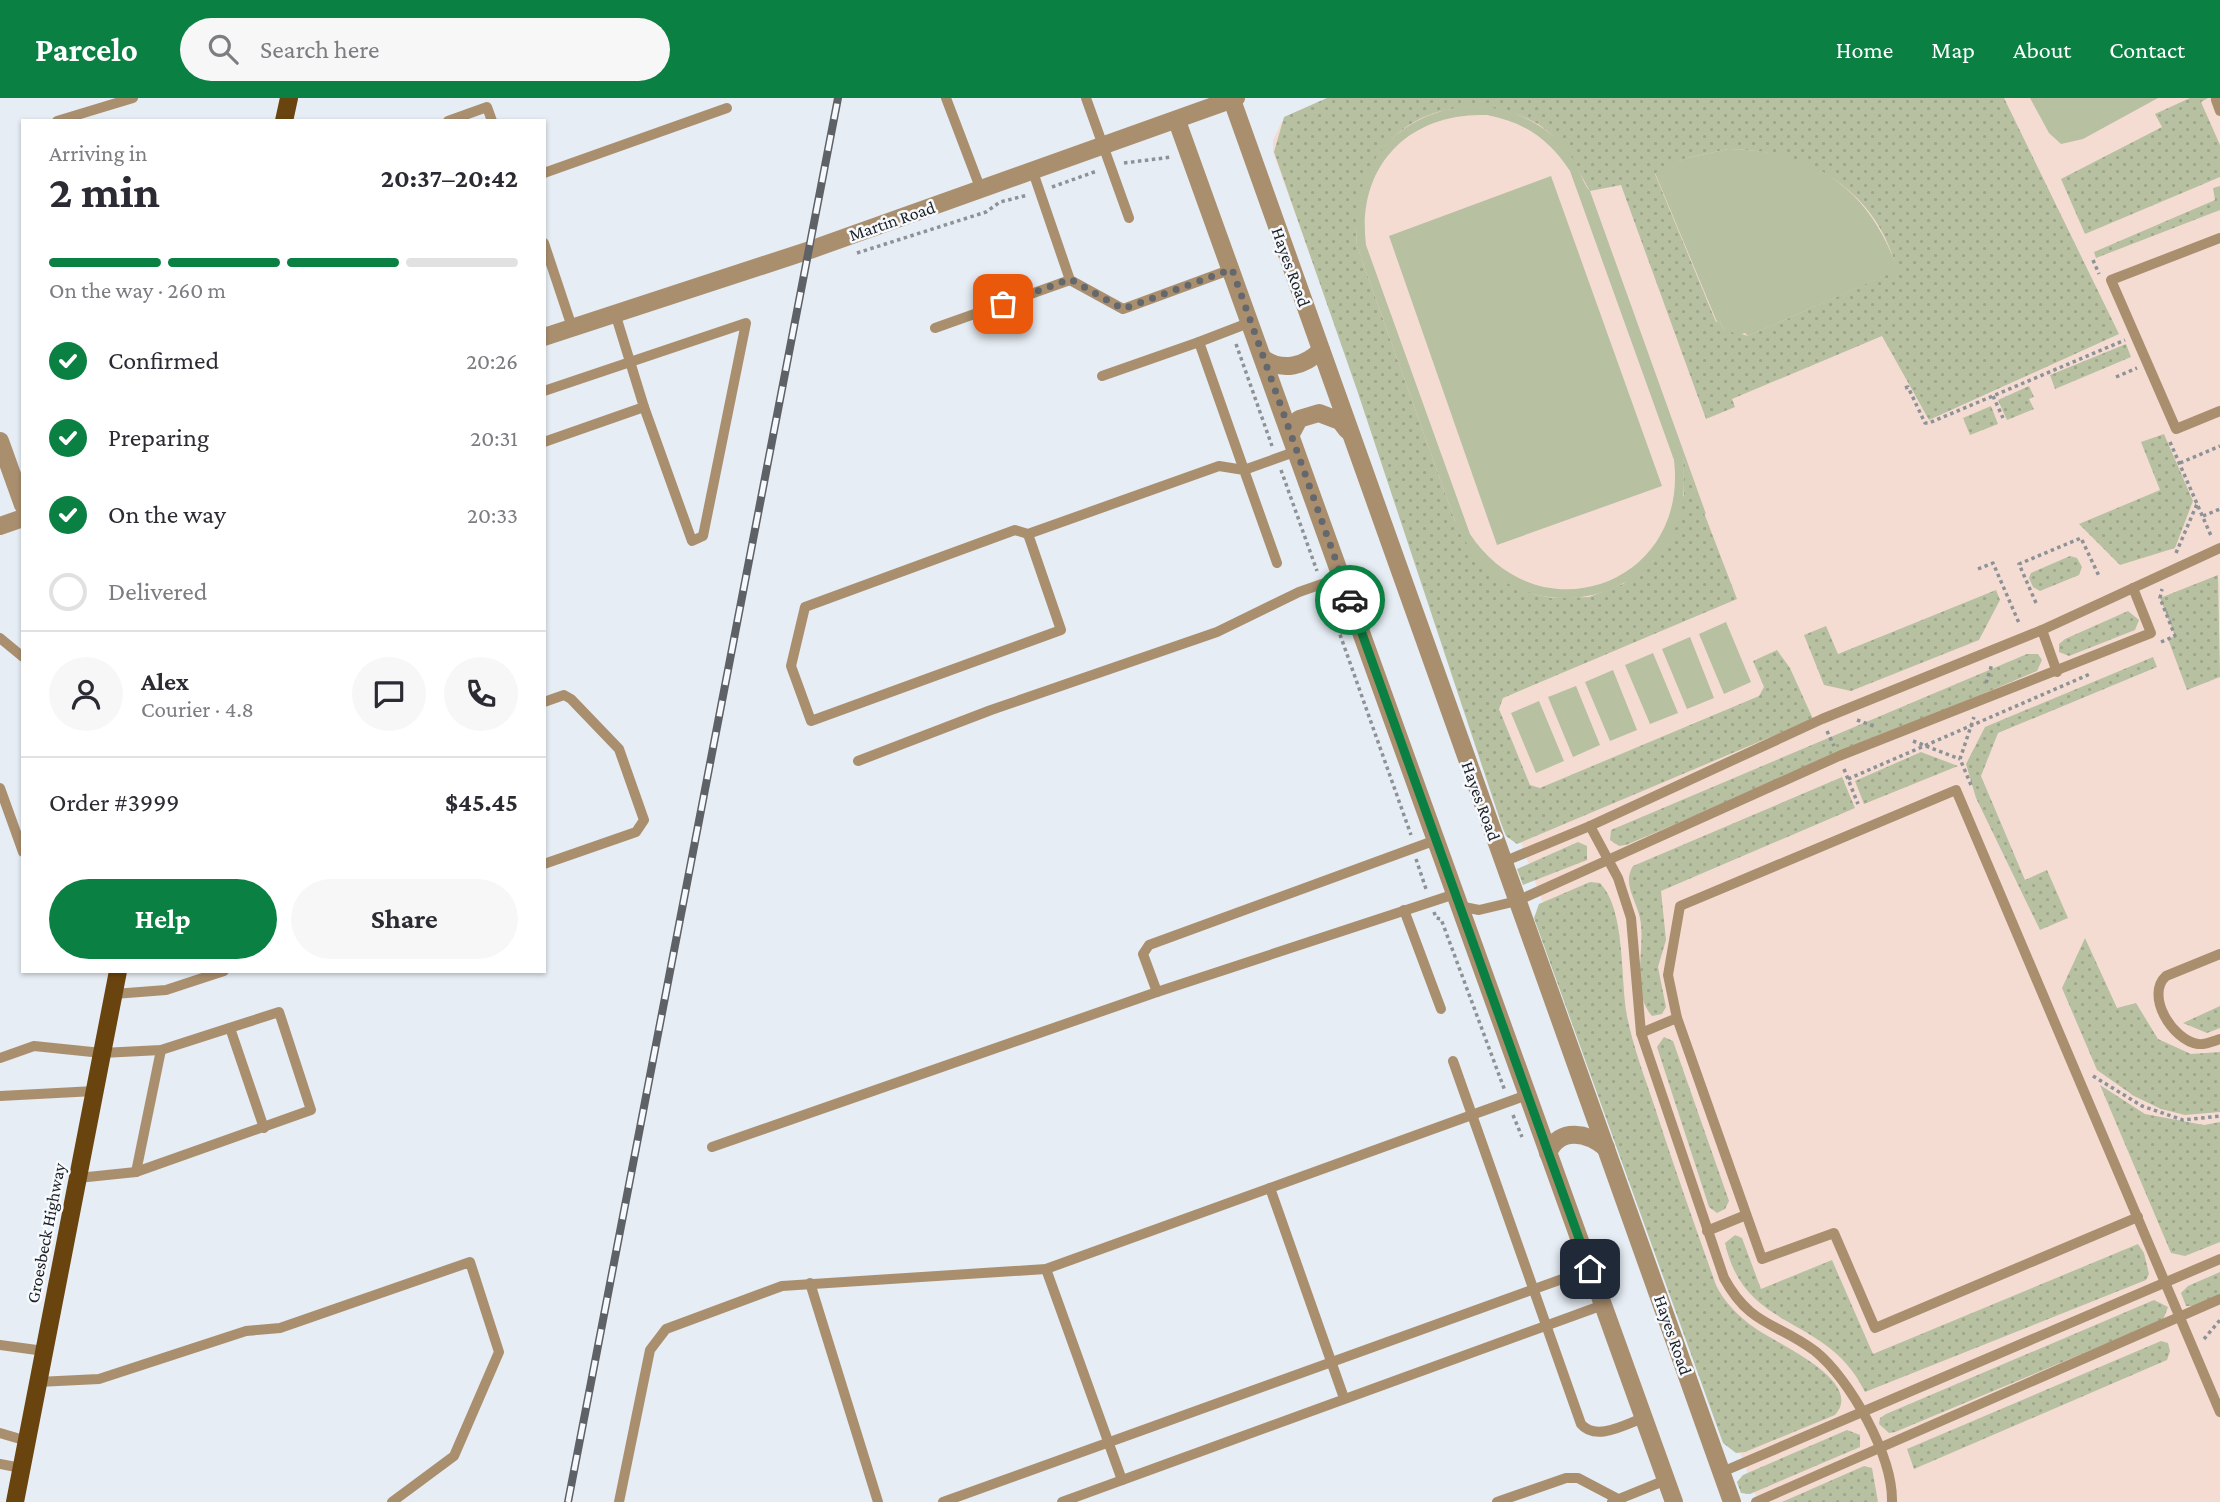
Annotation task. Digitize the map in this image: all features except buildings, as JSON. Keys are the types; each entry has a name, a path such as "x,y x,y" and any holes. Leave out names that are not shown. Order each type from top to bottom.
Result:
{"main road":[{"path":"284,119 289,98"},
{"name":"Groesbeck Highway","path":"15,1502 118,973"}],"street":[{"name":"Martin Road","path":"546,336 981,190 1234,99"},
{"name":"Hayes Road","path":"1234,99 1732,1502"},
{"path":"1177,121 1674,1502"},
{"path":"1264,359 1277,365 1295,366 1314,357 1321,350"},
{"path":"1291,434 1300,419 1319,413 1340,421 1354,442"},
{"path":"0,440 21,499"},
{"path":"0,526 21,519"},
{"path":"1548,1153 1556,1141 1572,1134 1595,1139 1606,1148"}],"lane":[{"path":"64,119 133,98"},
{"path":"946,98 981,190"},
{"path":"1086,98 1129,218"},
{"path":"2220,98 2216,100 2220,111"},
{"path":"454,119 487,107 491,119"},
{"path":"546,172 727,108"},
{"path":"1033,172 1070,279 1123,309 1232,269"},
{"path":"2220,238 2111,280 2176,429 2220,411"},
{"path":"546,249 572,327"},
{"path":"935,328 1070,279"},
{"path":"546,390 630,362 746,323 703,536 692,541 644,407 630,362 615,313"},
{"path":"1102,376 1251,322"},
{"path":"1199,342 1277,563"},
{"path":"546,441 644,407"},
{"path":"1028,534 1061,630 811,721 791,666 805,607 1015,530 1028,534 1219,466 1244,470 1297,451"},
{"path":"1503,862 1590,826 1822,719 2042,629 2220,548"},
{"path":"858,761 991,710 1217,632 1322,583 1342,577"},
{"path":"712,1147 1157,992 1404,910 1431,902 1457,900 1479,910 1517,901 1839,755 2151,634 2133,588"},
{"path":"2042,629 2057,672"},
{"path":"0,638 21,655"},
{"path":"546,701 564,695 571,699 619,749 644,820 636,832 546,863"},
{"path":"0,788 21,846"},
{"path":"2138,1217 1875,1328 1834,1233 1762,1259 1677,1018 1668,975 1680,906 1956,790 2138,1217 2220,1412"},
{"path":"1590,826 1618,878 1631,918 1642,1033 1707,1231 1736,1301 1751,1315 1813,1350 1830,1364 1844,1382 1879,1448 1888,1474 1892,1502"},
{"path":"1157,992 1143,954 1149,945 1436,840"},
{"path":"1404,910 1441,1009"},
{"path":"2220,954 2166,976 2160,981 2158,990 2168,1023 2177,1033 2198,1044 2220,1039"},
{"path":"114,994 166,990 218,973"},
{"path":"0,1058 34,1046 102,1053 161,1050 279,1012 311,1111 136,1172 78,1178"},
{"path":"1642,1033 1677,1018"},
{"path":"230,1028 264,1128"},
{"path":"136,1172 161,1050"},
{"path":"1453,1061 1585,1429 1609,1430 1643,1418"},
{"path":"0,1096 95,1091"},
{"path":"619,1502 650,1350 666,1329 782,1286 1045,1269 1527,1095"},
{"path":"1270,1188 1343,1398"},
{"path":"1707,1231 1746,1215"},
{"path":"1721,1472 2220,1259"},
{"path":"38,1382 99,1379 246,1331 280,1328 470,1262 499,1352 454,1456 392,1502"},
{"path":"1045,1269 1122,1480"},
{"path":"943,1502 1590,1269"},
{"path":"810,1283 878,1502"},
{"path":"1756,1502 2220,1299"},
{"path":"1062,1502 1603,1305"},
{"path":"0,1345 44,1351"},
{"path":"0,1433 27,1441"},
{"path":"0,1464 22,1468"},
{"path":"1497,1502 1566,1478 1578,1478 1614,1500 1666,1480"}],"path":[{"path":"846,257 986,212 1000,202 1040,192 1110,167 1175,156 1176,166"},
{"path":"1231,330 1411,833 1412,849 1436,918 1441,919 1517,1130 1526,1143"},
{"path":"1905,388 1909,387 1925,424 2127,339"},
{"path":"2116,377 2139,368"},
{"path":"1993,396 2003,418"},
{"path":"2180,463 2220,446"},
{"path":"2176,552 2197,504"},
{"path":"2202,516 2220,509"},
{"path":"2036,603 2020,564 2081,538 2098,576"},
{"path":"1978,569 1993,563 2019,622"},
{"path":"2093,1075 2142,1106 2183,1120 2220,1116"},
{"path":"1562,1239 1562,1257"},
{"path":"2204,1338 2220,1320"}],"shaded area":[{"path":"1336,98 2220,98 2220,1502 1758,1502 1273,152 1273,140 1282,121"}],"green space":[{"path":"1327,98 2004,98 2119,334 1929,420 1882,336 1732,399 1735,407 1706,419 1621,185 1590,191 1555,138 1538,124 1501,110 1481,107 1441,111 1405,128 1390,141 1364,193 1358,209 1357,246 1455,521 1500,578 1534,594 1552,598 1589,597 1623,584 1653,561 1684,495 1683,458 1737,599 1503,698 1499,709 1530,785 1540,788 1759,696 1764,687 1753,661 1777,650 1790,668 1813,719 1517,844 1506,836 1502,826 1357,390 1274,152 1284,117","holes":["1728,149 1757,151 1811,166 1855,196 1873,217 1887,242 1897,270 1748,336 1723,328 1720,321 1716,322 1655,174 1687,158"]},
{"path":"2030,98 2158,98 2083,139 2061,144 2049,133"},
{"path":"2190,98 2208,98 2201,102 2220,145 2220,177 2085,234 2061,179 2162,127 2155,114"},
{"path":"1470,106 1515,114 1528,119 1553,136 1573,159 1590,191 1706,514 1683,458 1681,511 1670,538 1654,561 1632,578 1608,590 1581,597 1553,597 1526,592 1500,579 1473,553 1455,521 1357,246 1356,218 1360,193 1369,170 1382,150 1398,133 1419,120 1443,111","holes":["1487,115 1524,127 1544,141 1570,171 1674,460 1672,503 1658,539 1634,566 1604,583 1569,589 1533,584 1499,566 1470,534 1366,245 1365,217 1370,191 1379,168 1394,149 1412,134 1434,123 1459,116"]},
{"path":"1728,149 1759,151 1787,157 1812,166 1835,180 1854,196 1871,217 1898,270 1748,336 1723,328 1720,321 1717,322 1655,173 1687,158"},
{"path":"1551,176 1662,486 1497,545 1389,236"},
{"path":"2220,186 2220,210 2096,258 2094,252 2215,200 2213,188"},
{"path":"2126,344 2131,357 2055,389 2050,375"},
{"path":"2029,386 2034,397 2029,399 2034,409 2007,420 1998,400"},
{"path":"1991,406 1998,424 1970,435 1963,418"},
{"path":"2164,434 2193,501 2175,548 2120,565 2079,524 2160,490 2141,442"},
{"path":"2070,556 2077,558 2082,567 2079,575 2040,591 2033,587 2029,578 2031,573"},
{"path":"2218,575 2220,677 2187,690 2168,639 2175,636 2160,598"},
{"path":"1996,590 2000,600 1979,640 1851,691 1824,685 1804,635 1826,626 1838,654"},
{"path":"2128,611 2139,620 2135,630 2069,656 2059,652 2059,644 2065,639"},
{"path":"1726,622 1751,682 1724,694 1699,634"},
{"path":"1690,637 1714,698 1687,709 1662,649"},
{"path":"1653,653 1678,713 1650,724 1625,665"},
{"path":"2027,654 2038,654 2042,660 2037,671 1626,845 1619,846 1610,840 1611,830"},
{"path":"2153,657 2157,667 1998,733 1981,776 2025,880 2047,870 2068,918 2040,930 1976,798 1966,764 1985,727"},
{"path":"1613,670 1637,730 1610,741 1585,682"},
{"path":"1576,686 1600,745 1573,757 1548,697"},
{"path":"1539,701 1564,761 1536,773 1511,713"},
{"path":"1921,752 1958,766 1864,804 1855,781"},
{"path":"1842,777 1855,808 1661,891 1666,940 1658,967 1666,1007 1662,1014 1652,1016 1645,1006 1640,982 1640,918 1629,885 1633,866"},
{"path":"1578,842 1587,846 1587,860 1523,885 1517,869"},
{"path":"1590,882 1600,883 1614,910 1632,1039 1716,1285 1727,1303 1744,1319 1814,1364 1829,1376 1838,1389 1841,1402 1835,1415 1745,1452 1736,1453 1723,1443 1534,918 1539,904"},
{"path":"2085,938 2117,1008 2136,1003 2158,1039 2191,1054 2220,1052 2220,1112 2185,1115 2161,1109 2134,1096 2097,1070 2062,988"},
{"path":"2220,1006 2220,1028 2207,1033 2183,1023"},
{"path":"1664,1037 1673,1041 1729,1201 1725,1209 1717,1213 1709,1207 1657,1047"},
{"path":"2100,1085 2145,1114 2204,1125 2220,1122 2220,1242 2185,1256 2171,1253"},
{"path":"1735,1235 1742,1238 1761,1289 1832,1260 1873,1354 2138,1244 2144,1253 2149,1274 2146,1280 1865,1392 1849,1367 1830,1348 1768,1309 1750,1294 1735,1272 1725,1243"},
{"path":"2220,1272 2220,1296 2194,1306 2186,1306 2181,1293 2188,1286"},
{"path":"2154,1300 2168,1307 2163,1320 1895,1432 1889,1433 1879,1424 1880,1418 1886,1414"},
{"path":"2161,1341 2168,1343 2170,1351 2167,1360 1914,1469 1907,1449"},
{"path":"1847,1430 1860,1435 1860,1447 1750,1494 1741,1493 1737,1482 1743,1475"},
{"path":"1864,1466 1872,1468 1878,1502 1782,1502"}],"railway":[{"path":"568,1502 838,98"}],"way so far":[{"path":"1003,304 1070,279 1123,309 1232,269 1350,600"}],"route":[{"path":"1350,600 1590,1269"}]}
